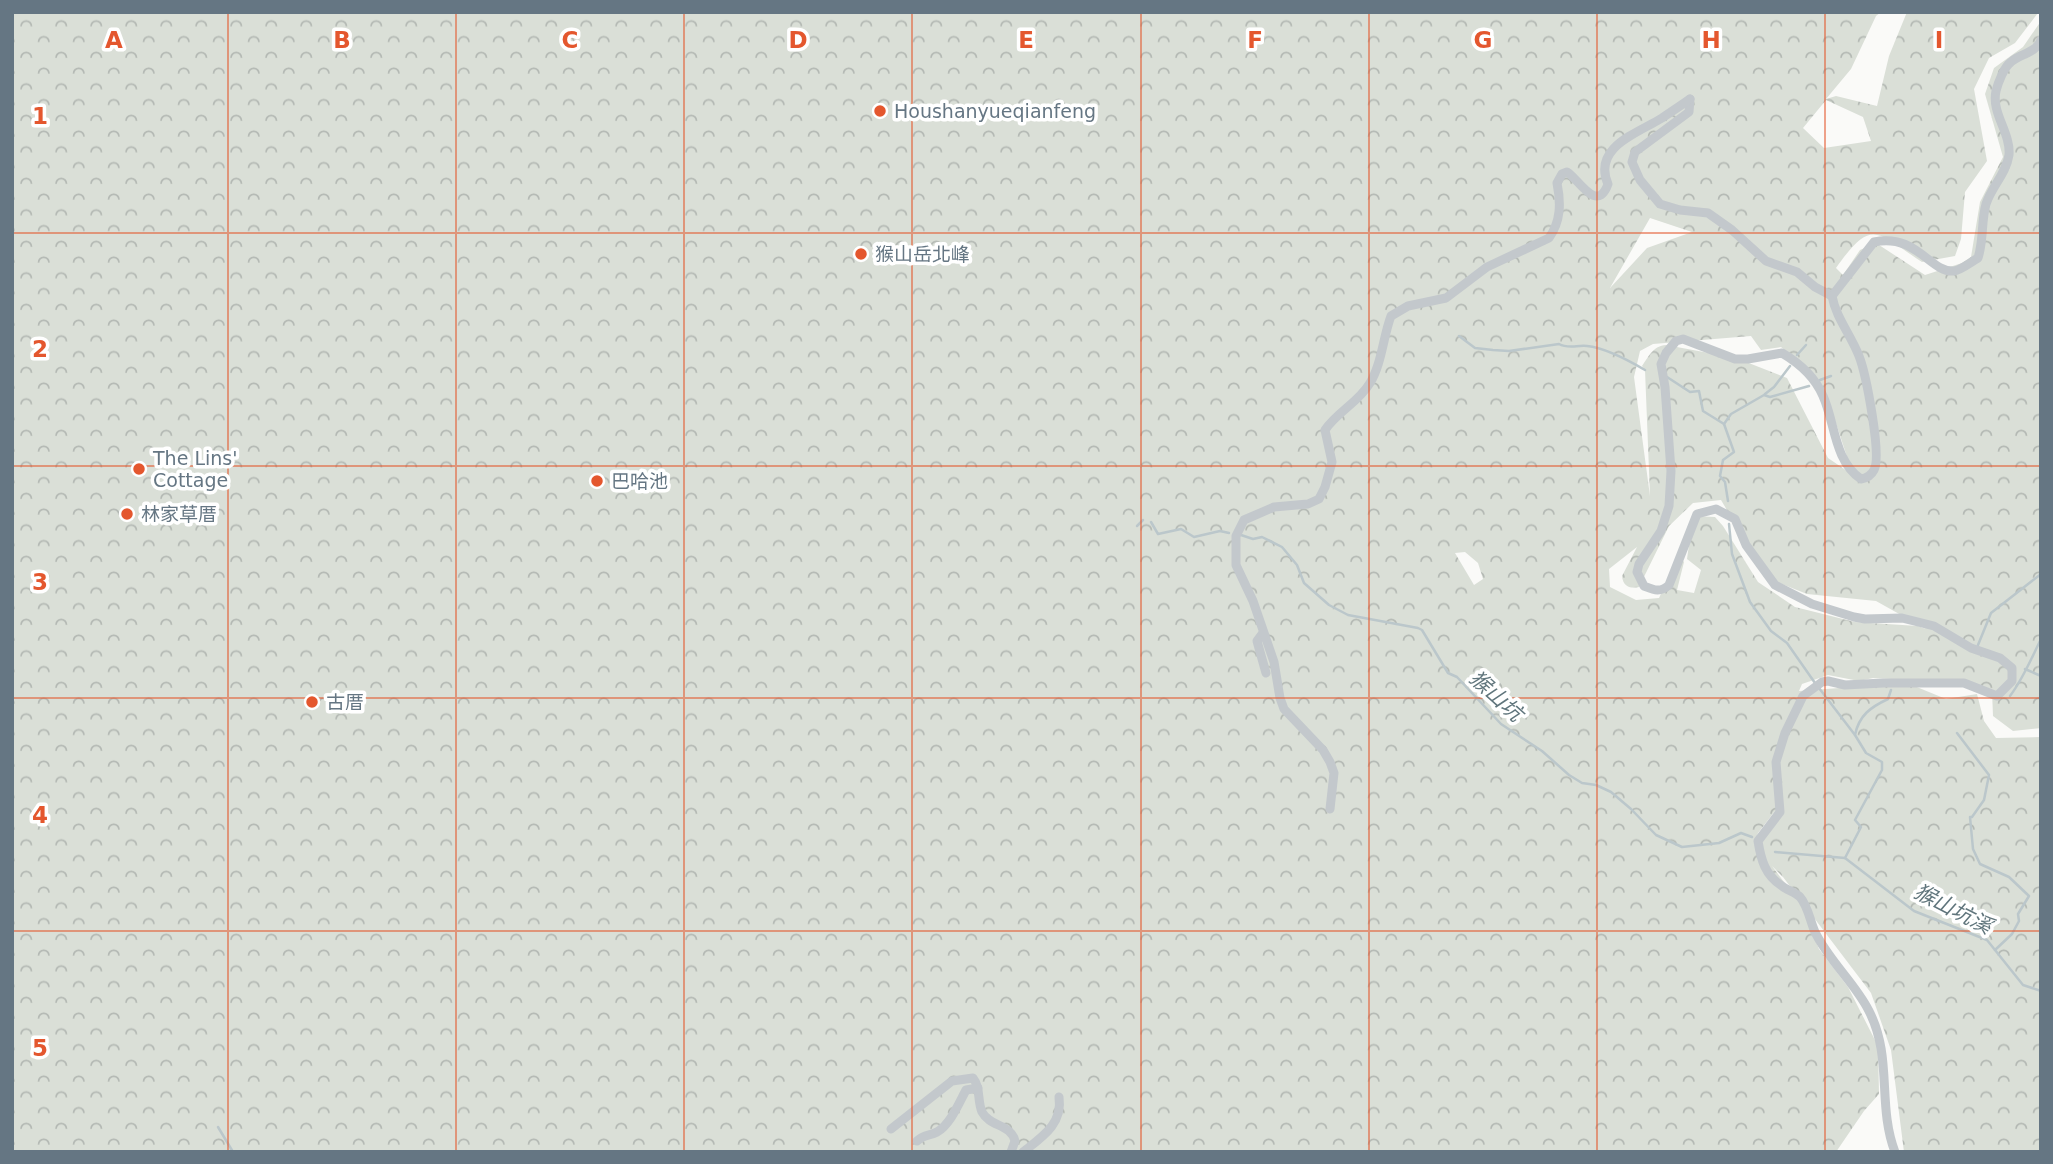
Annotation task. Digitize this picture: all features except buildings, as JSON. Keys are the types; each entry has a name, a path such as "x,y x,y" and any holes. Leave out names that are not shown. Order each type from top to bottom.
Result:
{"street":[{"path":"1895,1152 1889,1136 1883,1050 1872,1018 1816,933 1801,898 1767,873 1761,859 1758,841 1780,812 1776,762 1785,733 1803,696 1822,682 1845,685 1883,682 1964,683 1997,696 2007,688 2013,674 2008,663 2000,658 1971,648 1934,626 1902,618 1854,617 1812,604 1775,585 1746,545 1735,519 1716,509 1697,514 1669,585 1655,591 1644,586 1637,572 1639,565 1661,531 1670,506 1671,471 1661,364 1676,341 1683,339 1735,359 1782,353 1799,363 1822,394 1836,439 1851,471 1861,479 1869,477 1875,469 1876,449 1870,400 1861,361 1852,337 1835,311 1832,296 1874,242 1886,240 1913,246 1941,270 1956,271 1978,258 1983,241 1986,206 2004,174 2009,154 2008,138 1996,105 1996,93 2010,62 2039,46 2041,40"},
{"path":"1330,809 1334,774 1330,762 1323,750 1284,709 1274,662 1253,601 1236,565 1236,536 1244,520 1286,504 1308,504 1319,499 1332,462 1325,430 1331,421 1357,401 1371,382 1391,316 1408,306 1446,298 1487,267 1549,238 1555,229 1559,213 1557,183 1562,174 1572,174 1582,189 1590,194 1601,194 1608,184 1604,176 1605,167 1614,147 1690,99 1689,112 1635,152 1632,162 1648,192 1660,204 1679,210 1708,213 1732,230 1766,261 1797,272 1815,287 1832,296"},
{"path":"1264,633 1257,640 1266,673"},
{"path":"891,1129 952,1081 973,1078 978,1088 982,1112 1012,1133 1015,1142 1011,1152"},
{"path":"917,1141 922,1136 939,1131 966,1090 978,1088"},
{"path":"1023,1152 1041,1138 1058,1118 1059,1097"}],"green space":[{"path":"12,12 1881,12 1876,16 1851,69 1826,99 1836,96 1877,106 1889,56 1907,12 2041,12 2015,43 1989,58 1974,89 1987,161 1965,192 1961,239 1955,256 1922,262 1884,237 1875,235 1858,241 1836,268 1843,275 1860,250 1876,243 1925,275 1962,263 1971,257 1980,202 2003,157 1985,94 1994,68 2023,47 2041,21 2041,728 2013,731 1993,716 1992,691 1927,681 1873,678 1859,681 1828,675 1802,684 1799,691 1907,683 1946,699 1977,694 1984,721 1996,738 2041,737 2041,1152 1904,1152 1891,1050 1871,993 1772,866 1801,905 1819,949 1848,987 1878,1046 1879,1094 1836,1152 12,1152","holes":["1826,100 1863,117 1871,141 1824,148 1803,128","1650,218 1692,232 1647,248 1610,288","1751,336 1761,350 1781,347 1809,370 1828,399 1853,475 1828,458 1787,378 1736,358 1666,345 1655,349 1642,366 1645,370 1650,496 1634,377 1640,351 1653,344","1721,500 1767,578 1807,594 1876,601 1926,629 1918,626 1855,622 1795,607 1758,582 1715,517 1693,516 1687,559 1701,570 1694,593 1677,590 1684,562 1679,556 1659,598 1636,600 1610,587 1609,569 1637,547 1622,576 1627,586 1639,587 1669,526 1693,503","1465,552 1478,563 1483,579 1474,585 1455,553","1775,811 1759,848 1761,853 1754,844 1758,833"]}],"waterway":[{"path":"1459,336 1475,348 1493,350 1509,351 1559,344 1594,347 1617,355 1645,370"},
{"path":"1797,355 1806,345"},
{"path":"1765,394 1790,366"},
{"path":"1820,380 1831,376"},
{"path":"1667,377 1690,392 1699,391 1703,411 1724,424 1734,452 1723,460 1720,476 1725,482 1728,501"},
{"path":"1724,424 1731,414 1764,395 1770,397 1809,386"},
{"name":"猴山坑溪","path":"1137,526 1143,520"},
{"name":"猴山坑溪","path":"1151,522 1158,534 1181,529 1194,537 1220,531 1229,533"},
{"path":"1729,524 1732,554 1750,602 1771,631 1787,643 1815,683"},
{"name":"猴山坑","path":"1241,535 1253,539 1262,537 1282,547 1297,565 1304,583 1329,605 1348,615 1422,630 1448,673 1457,677 1501,724 1542,751 1569,775 1582,783 1596,785 1611,792 1656,835 1682,847 1719,843 1741,833 1752,837"},
{"path":"1978,645 1991,613 2041,574"},
{"path":"2010,696 2041,639"},
{"path":"2025,669 2041,676"},
{"path":"1819,688 1855,735"},
{"path":"1845,858 1861,827 1855,820 1882,770 1882,762 1866,753 1855,735 1859,722 1867,712 1888,699 1891,690"},
{"path":"1957,733 1989,775 1984,800 1970,817 1973,849 1980,864 2009,877 2029,896 2018,914 2019,921 2012,934 1995,950"},
{"name":"猴山坑","path":"1775,852 1845,858"},
{"name":"猴山坑溪","path":"1845,858 1914,911 1987,940 2023,985 2041,991"},
{"path":"218,1127 233,1152"}],"place":[{"name":"Houshanyueqianfeng","path":"880,111"},
{"name":"猴山岳北峰","path":"861,254"},
{"name":"The Lins' Cottage","path":"139,469"},
{"name":"巴哈池","path":"597,481"},
{"name":"林家草厝","path":"127,514"},
{"name":"古厝","path":"312,702"}]}
